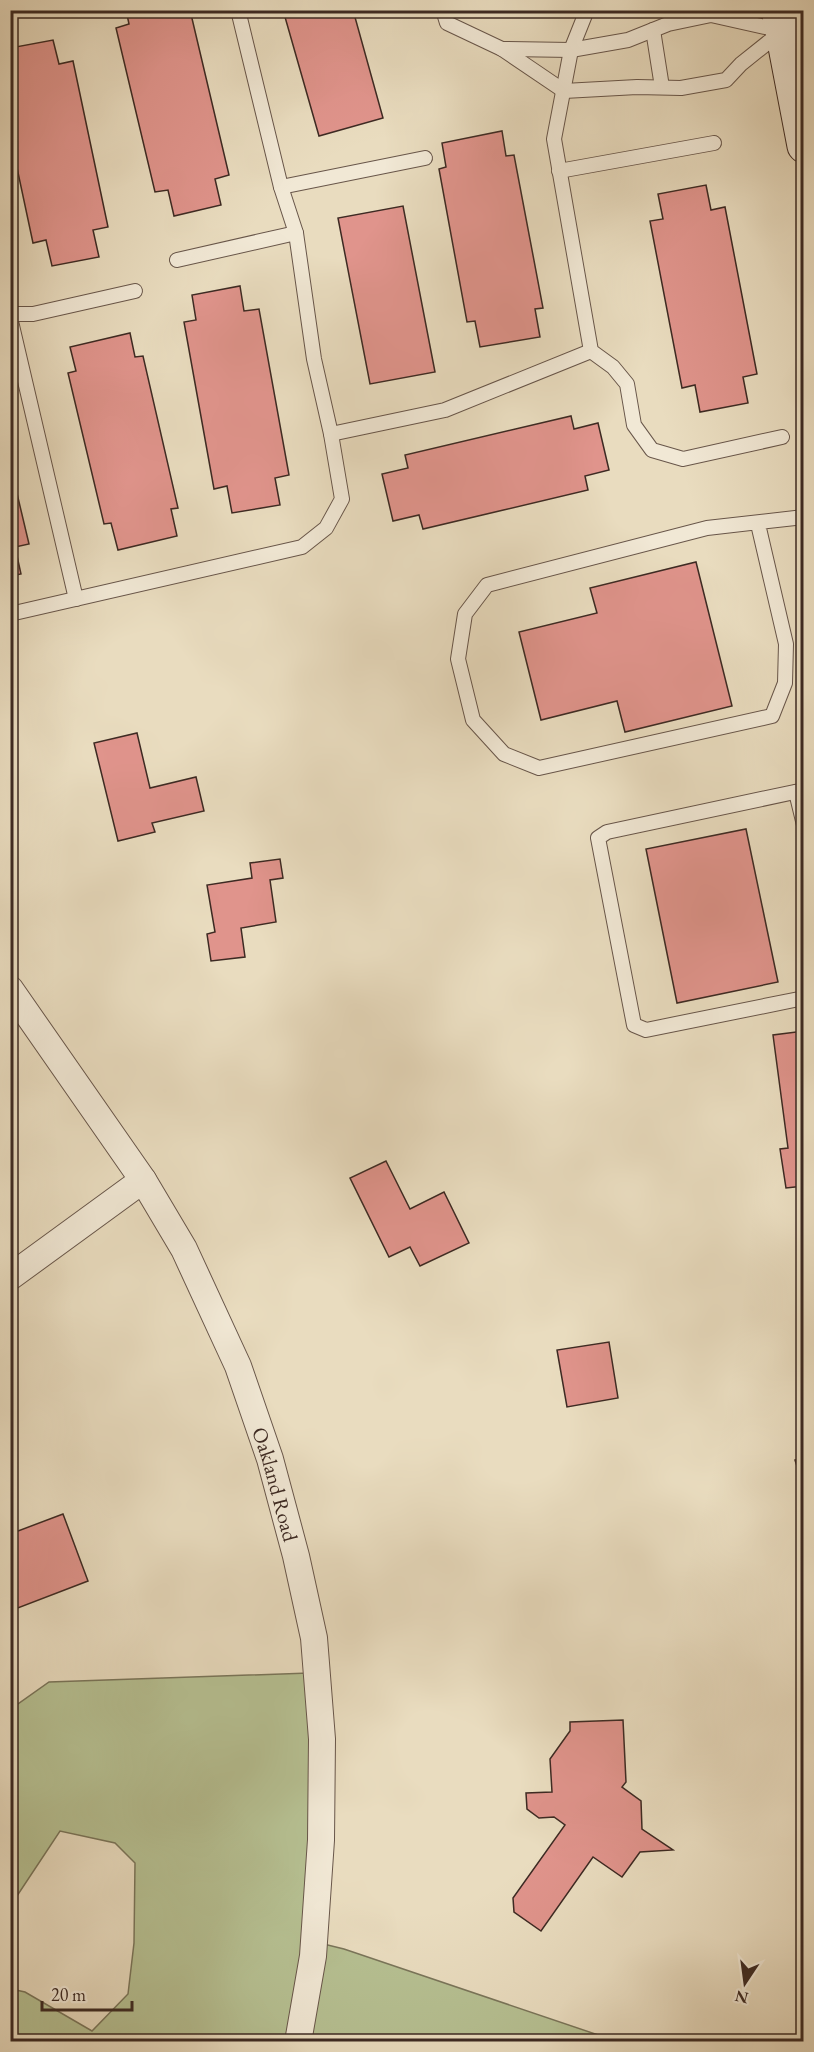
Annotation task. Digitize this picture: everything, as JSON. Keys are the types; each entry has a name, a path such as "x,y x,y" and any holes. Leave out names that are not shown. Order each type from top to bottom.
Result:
{"main road":[{"path":"788,23 804,146"}],"street":[{"name":"Oakland Road","path":"10,989 143,1180 184,1249 238,1366 270,1459 296,1556 314,1638 322,1739 321,1840 313,1956 298,2042"},
{"path":"10,1277 143,1180"}],"lane":[{"path":"10,614 302,547 326,528 342,499 331,434 314,359 296,232 281,187 238,10"},
{"path":"443,10 447,23 502,49 564,91 681,88 726,80 788,23"},
{"path":"587,10 572,50 554,139 591,351 613,367 627,384 634,425 652,450 683,459 782,437"},
{"path":"502,49 572,50 628,40 668,24 711,15 788,23"},
{"path":"653,30 662,87"},
{"path":"559,171 714,143"},
{"path":"281,187 425,158"},
{"path":"177,260 296,232"},
{"path":"76,599 10,315 33,314 135,291"},
{"path":"331,434 445,410 591,351"},
{"path":"758,524 786,644 785,683 772,716 539,768 504,754 473,720 458,658 465,614 487,585 707,528 804,517"},
{"path":"804,825 800,791 607,832 598,838 634,1025 646,1030 804,998"}],"green space":[{"path":"309,1673 310,1843 303,1939 344,1949 616,2041 11,2041 11,1989 25,1992 92,2031 128,1994 134,1943 135,1863 115,1843 60,1831 11,1905 11,1709 49,1682"}],"building":[{"path":"126,10 175,10 176,14 190,10 229,175 215,179 221,205 174,216 168,190 155,192 116,28 129,24"},
{"path":"283,10 353,10 383,118 319,136"},
{"path":"53,40 59,64 73,61 108,227 93,230 99,257 52,266 46,240 33,243 10,135 10,48"},
{"path":"502,131 506,156 514,155 543,308 535,309 540,337 480,347 475,321 467,322 439,169 446,167 442,143"},
{"path":"706,185 711,210 725,207 757,374 743,377 748,403 700,412 695,385 682,388 650,221 663,219 658,194"},
{"path":"403,206 435,372 370,384 338,218"},
{"path":"240,286 244,311 259,309 289,475 275,478 280,505 232,513 227,486 214,489 184,322 196,320 192,295"},
{"path":"130,333 135,357 143,356 178,508 171,509 177,536 118,550 111,523 104,524 68,373 76,371 70,347"},
{"path":"571,416 574,429 598,423 609,470 585,476 588,490 423,529 419,515 393,521 382,474 408,468 405,455"},
{"path":"10,464 29,544 15,547 21,574 10,576"},
{"path":"696,562 732,706 625,732 617,701 541,720 519,632 597,613 590,588"},
{"path":"137,733 150,788 196,777 204,811 152,823 155,832 118,841 94,743"},
{"path":"746,829 778,982 677,1003 646,849"},
{"path":"280,859 283,878 270,880 276,922 241,928 245,957 211,961 207,934 215,932 207,885 252,878 250,863"},
{"path":"804,1031 804,1186 786,1188 780,1149 788,1148 773,1035"},
{"path":"386,1161 410,1209 444,1192 469,1243 420,1266 410,1247 389,1257 350,1178"},
{"path":"609,1342 618,1398 567,1407 557,1350"},
{"path":"804,1458 804,1485 803,1485 795,1460"},
{"path":"63,1514 88,1581 10,1611 10,1534"},
{"path":"623,1720 626,1782 622,1787 641,1801 642,1829 673,1850 640,1852 622,1877 593,1857 541,1931 514,1912 513,1898 565,1825 554,1817 539,1818 527,1809 526,1793 552,1792 550,1759 570,1731 570,1722"}]}
